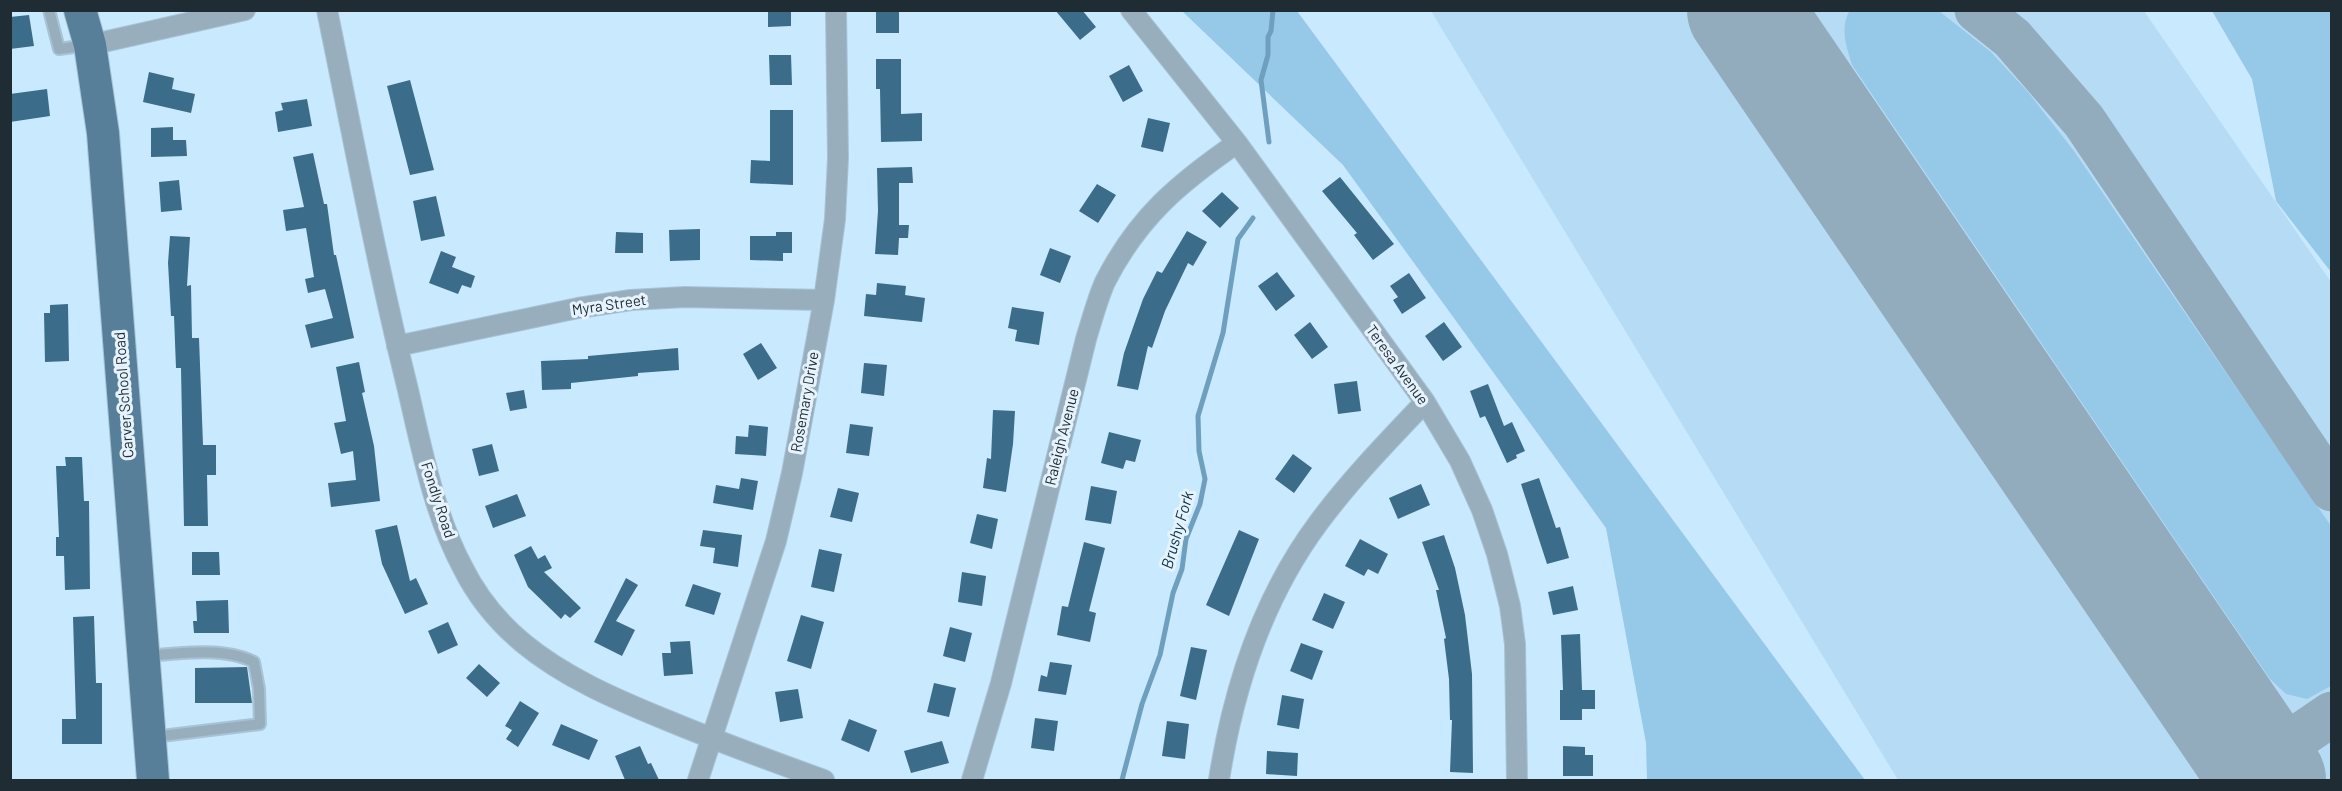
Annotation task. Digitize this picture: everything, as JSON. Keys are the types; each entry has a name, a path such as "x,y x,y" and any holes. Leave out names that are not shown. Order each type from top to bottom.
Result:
{"main road":[{"name":"Carver School Road","path":"81,10 90,45 103,133 153,780"}],"street":[{"path":"90,45 245,10"},
{"name":"Fondly Road","path":"327,10 397,346 429,475 447,534 463,569 499,619 520,641 544,660 578,680 626,704 711,739 824,780"},
{"name":"Rosemary Drive","path":"698,780 776,541 792,473 824,300 835,219 838,158 836,10"},
{"name":"Teresa Avenue","path":"1131,10 1237,143 1425,402 1461,461 1482,510 1497,554 1509,606 1515,644 1517,780"},
{"name":"Raleigh Avenue","path":"972,780 1001,682 1086,339 1100,295 1117,263 1148,217 1192,174 1237,143"},
{"name":"Myra Street","path":"397,346 578,308 631,300 685,297 824,300"},
{"path":"1219,780 1236,696 1254,645 1291,565 1318,523 1352,481 1425,402"}],"lane":[{"path":"49,10 59,49 90,45"},
{"path":"143,656 227,653 244,657 254,662 259,689 260,724 149,737"}],"shaded area":[{"path":"1850,10 1939,11 1991,52 2028,92 2074,151 2331,526 2331,686 2307,699 2286,694 2270,679 1852,65 1844,31"},
{"path":"1182,11 1297,11 1865,780 1647,780 1646,743 1606,528 1343,165"},
{"path":"1431,11 2144,11 2331,282 2331,780 1898,780"},
{"path":"2212,11 2331,11 2331,272 2276,201 2252,79"}],"building":[{"path":"768,10 791,10 791,26 768,27"},
{"path":"876,10 899,10 899,33 876,33"},
{"path":"1055,10 1082,10 1096,27 1080,40"},
{"path":"29,15 34,46 10,49 10,17"},
{"path":"769,55 791,55 792,85 770,85"},
{"path":"876,59 901,59 901,114 922,113 922,141 881,142 880,89 876,89"},
{"path":"1129,65 1143,91 1123,102 1109,76"},
{"path":"149,72 174,78 172,89 195,94 191,113 143,102"},
{"path":"410,80 434,170 410,175 387,86"},
{"path":"47,89 50,116 10,122 10,94"},
{"path":"307,99 312,126 278,132 275,112 283,110 281,103"},
{"path":"770,110 793,110 793,185 750,183 751,160 770,161"},
{"path":"1148,118 1170,123 1163,152 1141,147"},
{"path":"173,127 173,140 186,140 187,156 151,157 151,128"},
{"path":"313,153 324,204 327,204 334,255 336,255 354,338 311,348 305,325 333,318 325,289 308,293 305,279 314,277 306,228 286,231 283,210 304,207 293,157"},
{"path":"912,167 913,183 899,183 899,225 909,225 908,238 899,238 898,255 875,254 878,211 877,168"},
{"path":"1340,177 1394,244 1373,260 1354,235 1357,233 1322,191"},
{"path":"179,180 182,210 161,212 159,182"},
{"path":"1097,184 1116,195 1098,223 1079,211"},
{"path":"1222,192 1239,208 1220,228 1202,211"},
{"path":"436,196 445,236 421,241 413,201"},
{"path":"700,229 700,260 670,261 669,230"},
{"path":"1187,231 1207,242 1193,266 1188,263 1165,311 1152,348 1148,346 1138,390 1117,386 1124,353 1143,299 1157,271 1162,273"},
{"path":"616,232 643,233 643,253 615,253"},
{"path":"776,232 792,232 792,253 783,253 783,261 750,260 750,236 776,236"},
{"path":"170,236 190,237 187,286 191,285 192,338 199,338 203,445 216,445 216,475 207,475 208,526 184,526 181,368 176,368 174,316 171,316 168,263"},
{"path":"1050,248 1071,256 1060,283 1040,275"},
{"path":"441,251 456,257 452,267 475,276 471,288 462,285 458,294 429,283"},
{"path":"1277,272 1295,296 1276,311 1258,286"},
{"path":"1409,273 1426,298 1402,314 1393,300 1398,297 1390,286"},
{"path":"877,283 906,286 905,295 925,298 922,322 864,316 866,294 876,295"},
{"path":"68,304 69,361 45,362 44,313 50,313 50,305"},
{"path":"1012,307 1044,312 1039,345 1015,341 1017,330 1008,328"},
{"path":"1310,322 1328,347 1312,359 1294,335"},
{"path":"1444,322 1462,347 1443,361 1425,336"},
{"path":"761,343 777,368 758,380 743,354"},
{"path":"678,348 679,370 638,373 638,376 571,383 571,389 542,390 541,361 588,359 588,356"},
{"path":"359,362 365,392 362,393 374,446 380,501 331,507 328,483 356,480 353,451 341,454 334,423 346,421 336,367"},
{"path":"864,363 887,365 884,396 861,393"},
{"path":"1357,381 1361,411 1338,414 1334,384"},
{"path":"1488,384 1504,426 1512,422 1525,451 1507,463 1485,416 1480,418 1470,391"},
{"path":"524,390 527,408 510,411 506,393"},
{"path":"993,410 1015,411 1006,492 983,488 987,458 991,459"},
{"path":"850,424 873,427 869,456 846,453"},
{"path":"749,425 768,427 766,456 735,454 736,436 748,437"},
{"path":"1109,432 1141,440 1135,462 1126,460 1123,469 1101,463"},
{"path":"492,444 499,471 479,476 472,449"},
{"path":"1293,454 1312,468 1294,493 1275,479"},
{"path":"65,457 82,457 84,501 89,501 90,589 65,590 64,556 56,556 56,537 59,537 56,466 66,466"},
{"path":"741,478 758,481 753,510 713,503 716,485 739,489"},
{"path":"1539,478 1556,528 1560,527 1569,558 1547,564 1521,484"},
{"path":"1421,484 1430,505 1398,519 1389,498"},
{"path":"1091,486 1117,491 1111,524 1085,520"},
{"path":"838,488 859,493 852,522 830,517"},
{"path":"517,494 526,516 493,528 485,506"},
{"path":"977,514 998,519 992,549 970,543"},
{"path":"397,525 410,581 416,578 428,604 405,614 382,564 375,530"},
{"path":"703,530 742,535 738,567 713,563 715,548 700,546"},
{"path":"1239,530 1259,539 1229,616 1206,605"},
{"path":"1444,535 1455,568 1465,615 1472,674 1473,773 1450,772 1452,720 1450,720 1449,679 1444,639 1446,638 1436,590 1439,590 1422,542"},
{"path":"1360,539 1388,554 1378,574 1368,569 1364,576 1345,566"},
{"path":"1084,542 1105,548 1089,611 1096,613 1090,642 1057,635 1062,606 1068,607"},
{"path":"531,546 538,559 545,555 552,568 544,572 581,608 570,618 565,614 561,619 528,587 514,555"},
{"path":"819,549 842,554 834,592 811,587"},
{"path":"192,552 219,552 220,575 192,575"},
{"path":"962,572 986,576 982,606 958,602"},
{"path":"626,578 638,585 616,621 635,630 622,656 594,642"},
{"path":"693,584 721,593 714,615 685,606"},
{"path":"1573,586 1578,610 1553,615 1548,592"},
{"path":"1324,593 1345,602 1333,629 1312,620"},
{"path":"228,600 229,633 194,633 193,621 197,621 196,601"},
{"path":"801,615 824,622 811,669 787,661"},
{"path":"94,616 96,683 102,683 102,744 62,744 62,719 76,719 73,617"},
{"path":"448,622 458,645 438,654 428,631"},
{"path":"950,627 972,633 965,662 943,656"},
{"path":"1580,634 1582,690 1595,690 1595,709 1582,709 1582,720 1560,720 1560,690 1563,690 1561,635"},
{"path":"690,641 693,674 664,676 662,653 671,653 670,642"},
{"path":"1301,643 1323,651 1312,680 1290,671"},
{"path":"1191,647 1207,650 1196,700 1180,696"},
{"path":"1050,662 1072,665 1066,695 1038,691 1041,675 1047,677"},
{"path":"479,664 500,683 487,697 466,678"},
{"path":"247,667 252,703 195,703 195,668"},
{"path":"934,683 956,688 949,717 927,712"},
{"path":"798,689 803,718 780,722 775,692"},
{"path":"1282,695 1304,699 1299,729 1277,725"},
{"path":"520,701 539,713 518,747 506,739 512,730 505,726"},
{"path":"1035,718 1058,721 1054,751 1031,748"},
{"path":"849,719 877,730 869,752 841,740"},
{"path":"1167,721 1189,724 1185,759 1162,756"},
{"path":"561,724 598,740 589,760 552,745"},
{"path":"942,741 949,763 911,773 904,751"},
{"path":"640,746 659,780 625,780 615,756"},
{"path":"1563,746 1585,747 1585,755 1593,755 1593,776 1563,776"},
{"path":"1267,751 1298,753 1297,776 1266,774"}],"waterway":[{"name":"Brushy Fork","path":"1269,142 1261,80 1268,55 1268,37 1271,31 1273,10"},
{"name":"Brushy Fork","path":"1122,780 1142,704 1160,655 1173,593 1182,569 1186,539 1200,504 1205,479 1199,451 1198,416 1223,333 1238,239 1253,218"}],"taxiway":[{"path":"1977,10 2012,38 2084,121 2332,489"},
{"path":"2258,764 2332,714"}],"runway":[{"path":"1744,10 2269,780"}]}
